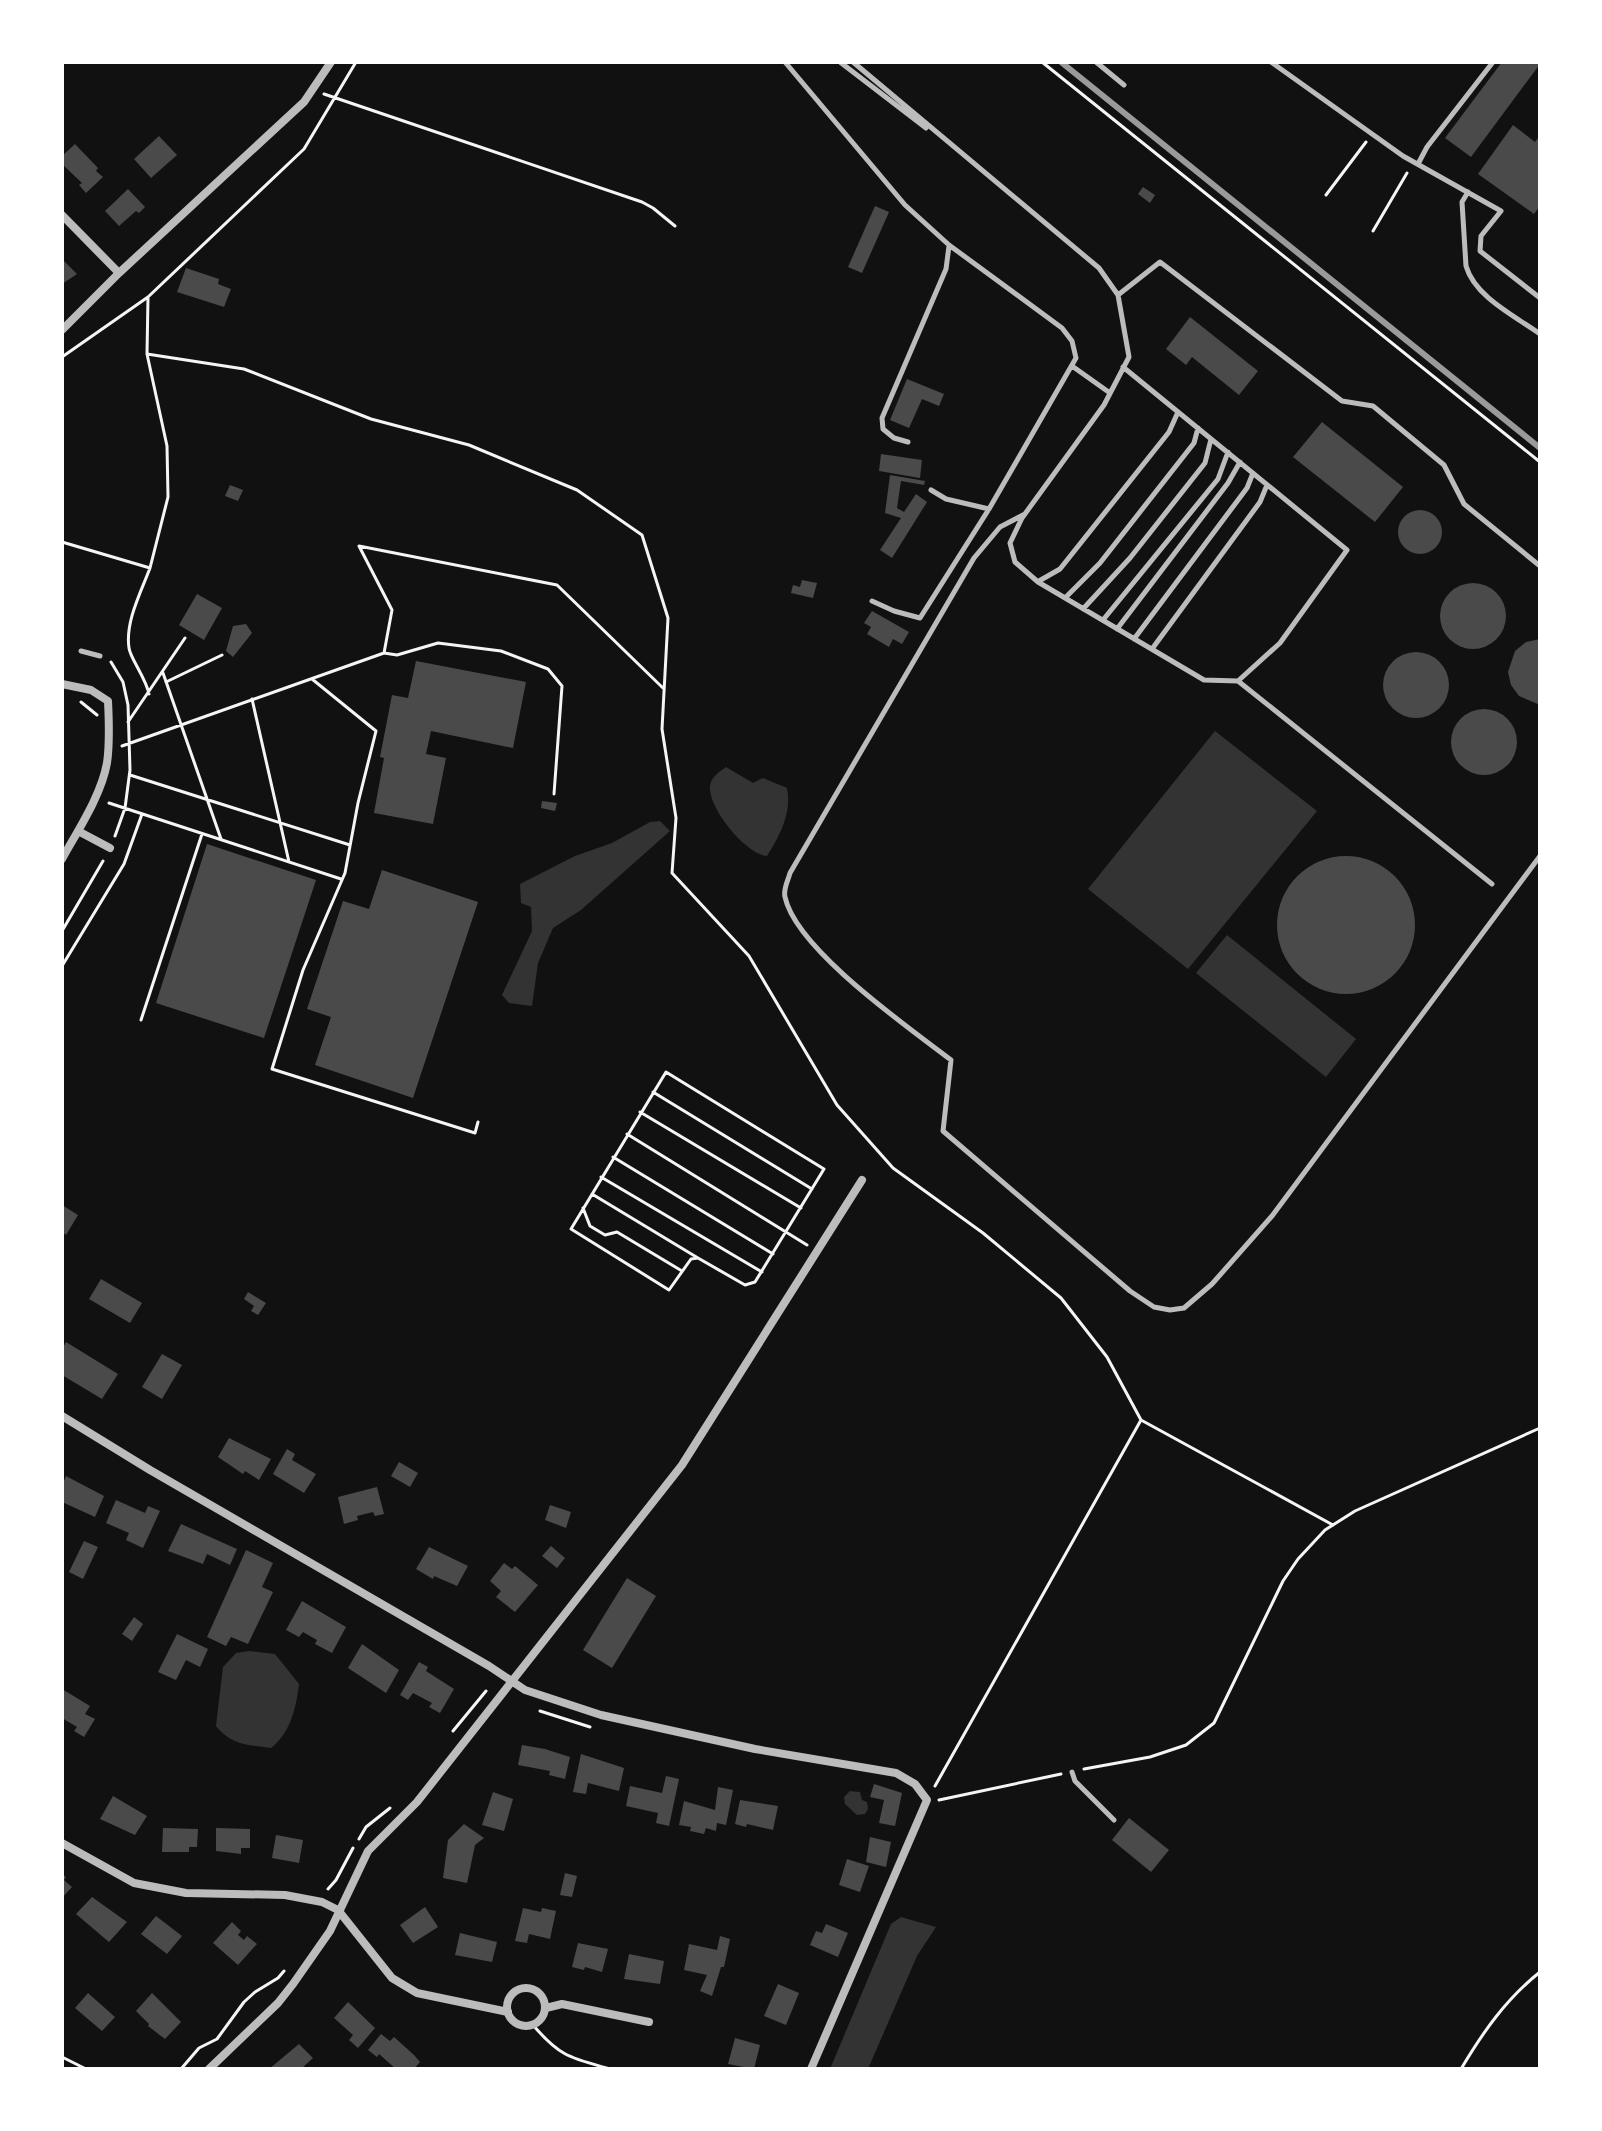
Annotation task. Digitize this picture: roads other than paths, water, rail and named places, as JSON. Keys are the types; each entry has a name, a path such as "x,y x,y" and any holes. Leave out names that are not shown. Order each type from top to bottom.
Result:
{"street":[{"path":"62,330 119,273 278,128 313,90 331,62"},
{"path":"62,215 119,273"},
{"path":"62,684 91,690 108,701 107,765 94,798 62,859"},
{"path":"78,831 110,848"},
{"path":"209,2069 278,2003 321,1944 368,1851 417,1802 682,1465 862,1180"},
{"path":"62,1416 525,1690 601,1715 755,1749 896,1773 915,1784 927,1800 811,2069"},
{"path":"62,1843 134,1883 186,1893 285,1895 322,1902 338,1910 392,1978 417,1993 508,2012"},
{"path":"524,1988 537,1991 545,2001 542,2018 533,2025 520,2025 508,2012 509,1999 524,1988"},
{"path":"546,2008 562,2004 649,2022"}],"lane":[{"path":"785,62 905,205 949,245 1062,328 1072,341 1076,358 989,509 920,618 872,601"},
{"path":"840,62 978,167"},
{"path":"853,62 1099,268 1118,295 1129,357 1110,393 1025,514 1010,543 1015,562 1038,582 1204,680 1238,681 1492,884"},
{"path":"1096,62 1124,85"},
{"path":"1271,62 1367,131 1501,211 1481,236 1479,247 1483,255 1540,298"},
{"path":"1418,164 1427,147 1493,62"},
{"path":"1468,192 1462,202 1469,276 1482,292 1540,334"},
{"path":"908,442 894,438 883,429 882,418 946,269 949,245"},
{"path":"1118,295 1160,262 1342,401 1373,406 1444,465 1464,504 1540,566"},
{"path":"1072,366 1110,393"},
{"path":"1123,367 1347,550 1280,643 1238,681"},
{"path":"1038,582 1060,569 1169,432 1178,412"},
{"path":"1065,598 1100,563 1194,443 1198,428"},
{"path":"1083,609 1130,558 1205,463 1211,439"},
{"path":"1103,620 1218,479 1228,452"},
{"path":"1117,629 1228,483 1240,462"},
{"path":"1134,639 1247,488 1253,473"},
{"path":"1152,649 1260,502 1267,485"},
{"path":"931,490 946,499 989,509"},
{"path":"1025,514 1000,527 974,558 790,873 783,893 801,928 843,976 951,1060 943,1131 1154,1307 1170,1310 1184,1308 1212,1284 1272,1216 1540,856"},
{"path":"81,651 100,656"},
{"path":"1072,1772 1075,1781 1114,1820"}],"railway":[{"path":"1061,62 1540,448"}]}
